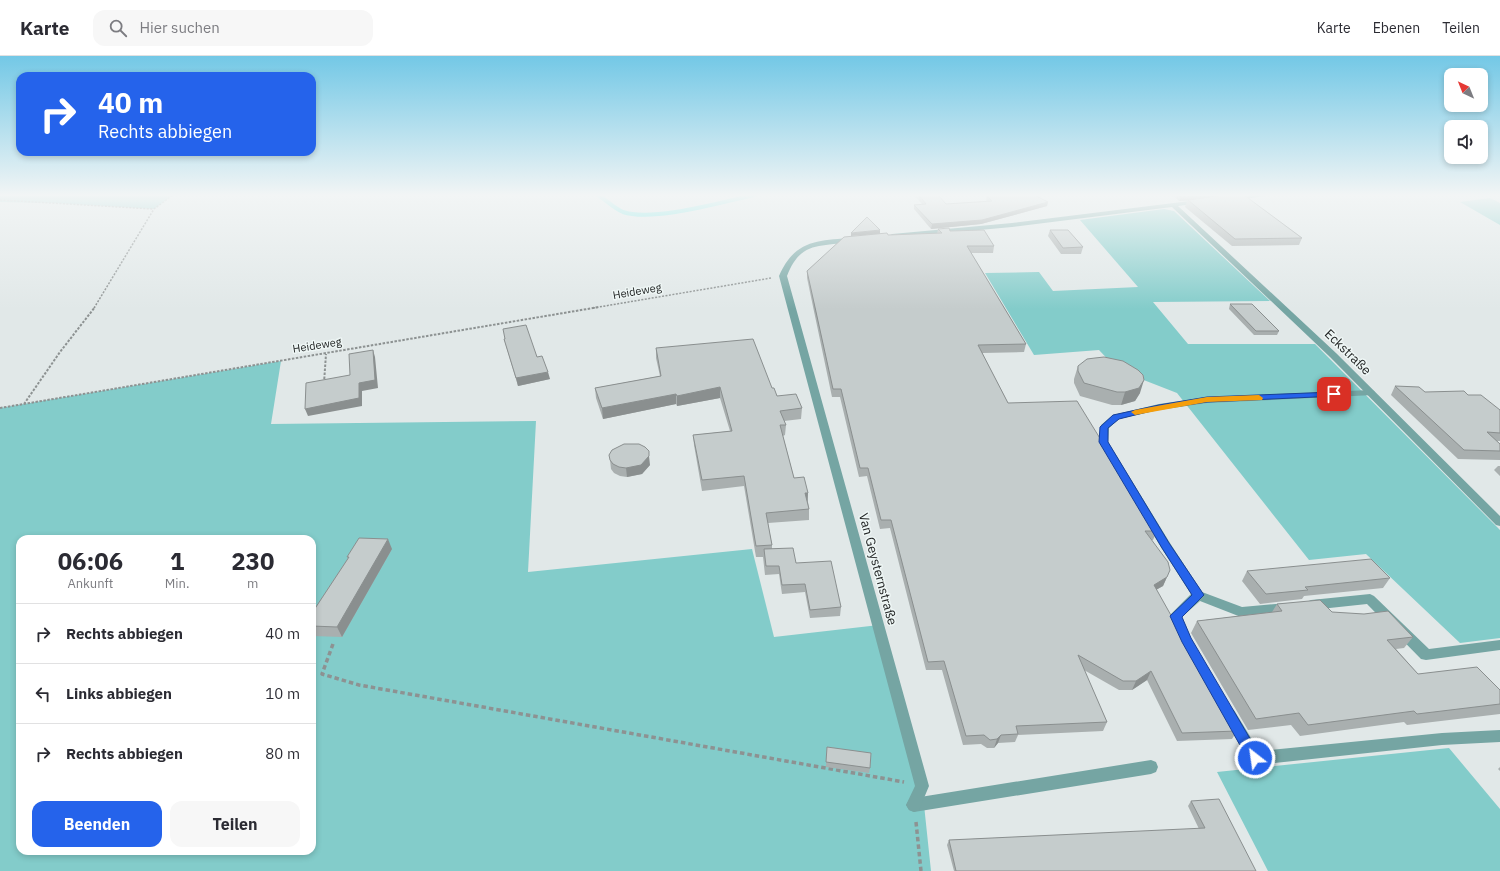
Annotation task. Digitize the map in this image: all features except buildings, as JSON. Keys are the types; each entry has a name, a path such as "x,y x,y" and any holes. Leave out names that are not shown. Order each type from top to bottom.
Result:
{"street":[{"path":"881,237 924,233"},
{"name":"Eckstraße","path":"1203,233 1371,393 1500,522"},
{"path":"783,276 792,258 806,249 827,242 858,239"},
{"name":"Van Geysternstraße","path":"783,276 922,786"},
{"path":"1371,393 1207,400 1159,407 1116,417 1104,427 1103,442 1166,546 1198,595 1241,612 1370,599 1426,655 1500,645"},
{"path":"1189,646 1176,616 1198,595"},
{"path":"1224,705 1255,758 1442,739 1500,736"},
{"path":"914,805 1150,767"},
{"path":"914,805 922,786"}],"path":[{"path":"24,404 60,352 100,300 140,233"},
{"name":"Heideweg","path":"0,408 783,276"},
{"path":"324,386 326,354"},
{"path":"333,644 322,674 359,685 922,786"},
{"path":"914,805 921,871"}],"shaded area":[{"path":"1091,233 1198,233 1270,301 1153,302 1188,344 1315,344 1500,530 1500,638 1460,643 1366,554 1309,560 1177,393 1118,370 1099,350 1034,355 985,273 1039,272 1053,291 1138,287"},
{"path":"281,361 271,424 536,421 528,572 752,549 774,637 879,625 922,786 931,871 0,871 0,408"},
{"path":"1449,748 1500,809 1500,871 1268,871 1217,772"}],"slow traffic":[{"path":"1135,412 1207,400 1259,398"}],"route":[{"path":"1255,758 1186,639 1176,616 1198,595 1166,546 1103,442 1104,427 1116,417 1159,407 1207,400 1334,394"}]}
